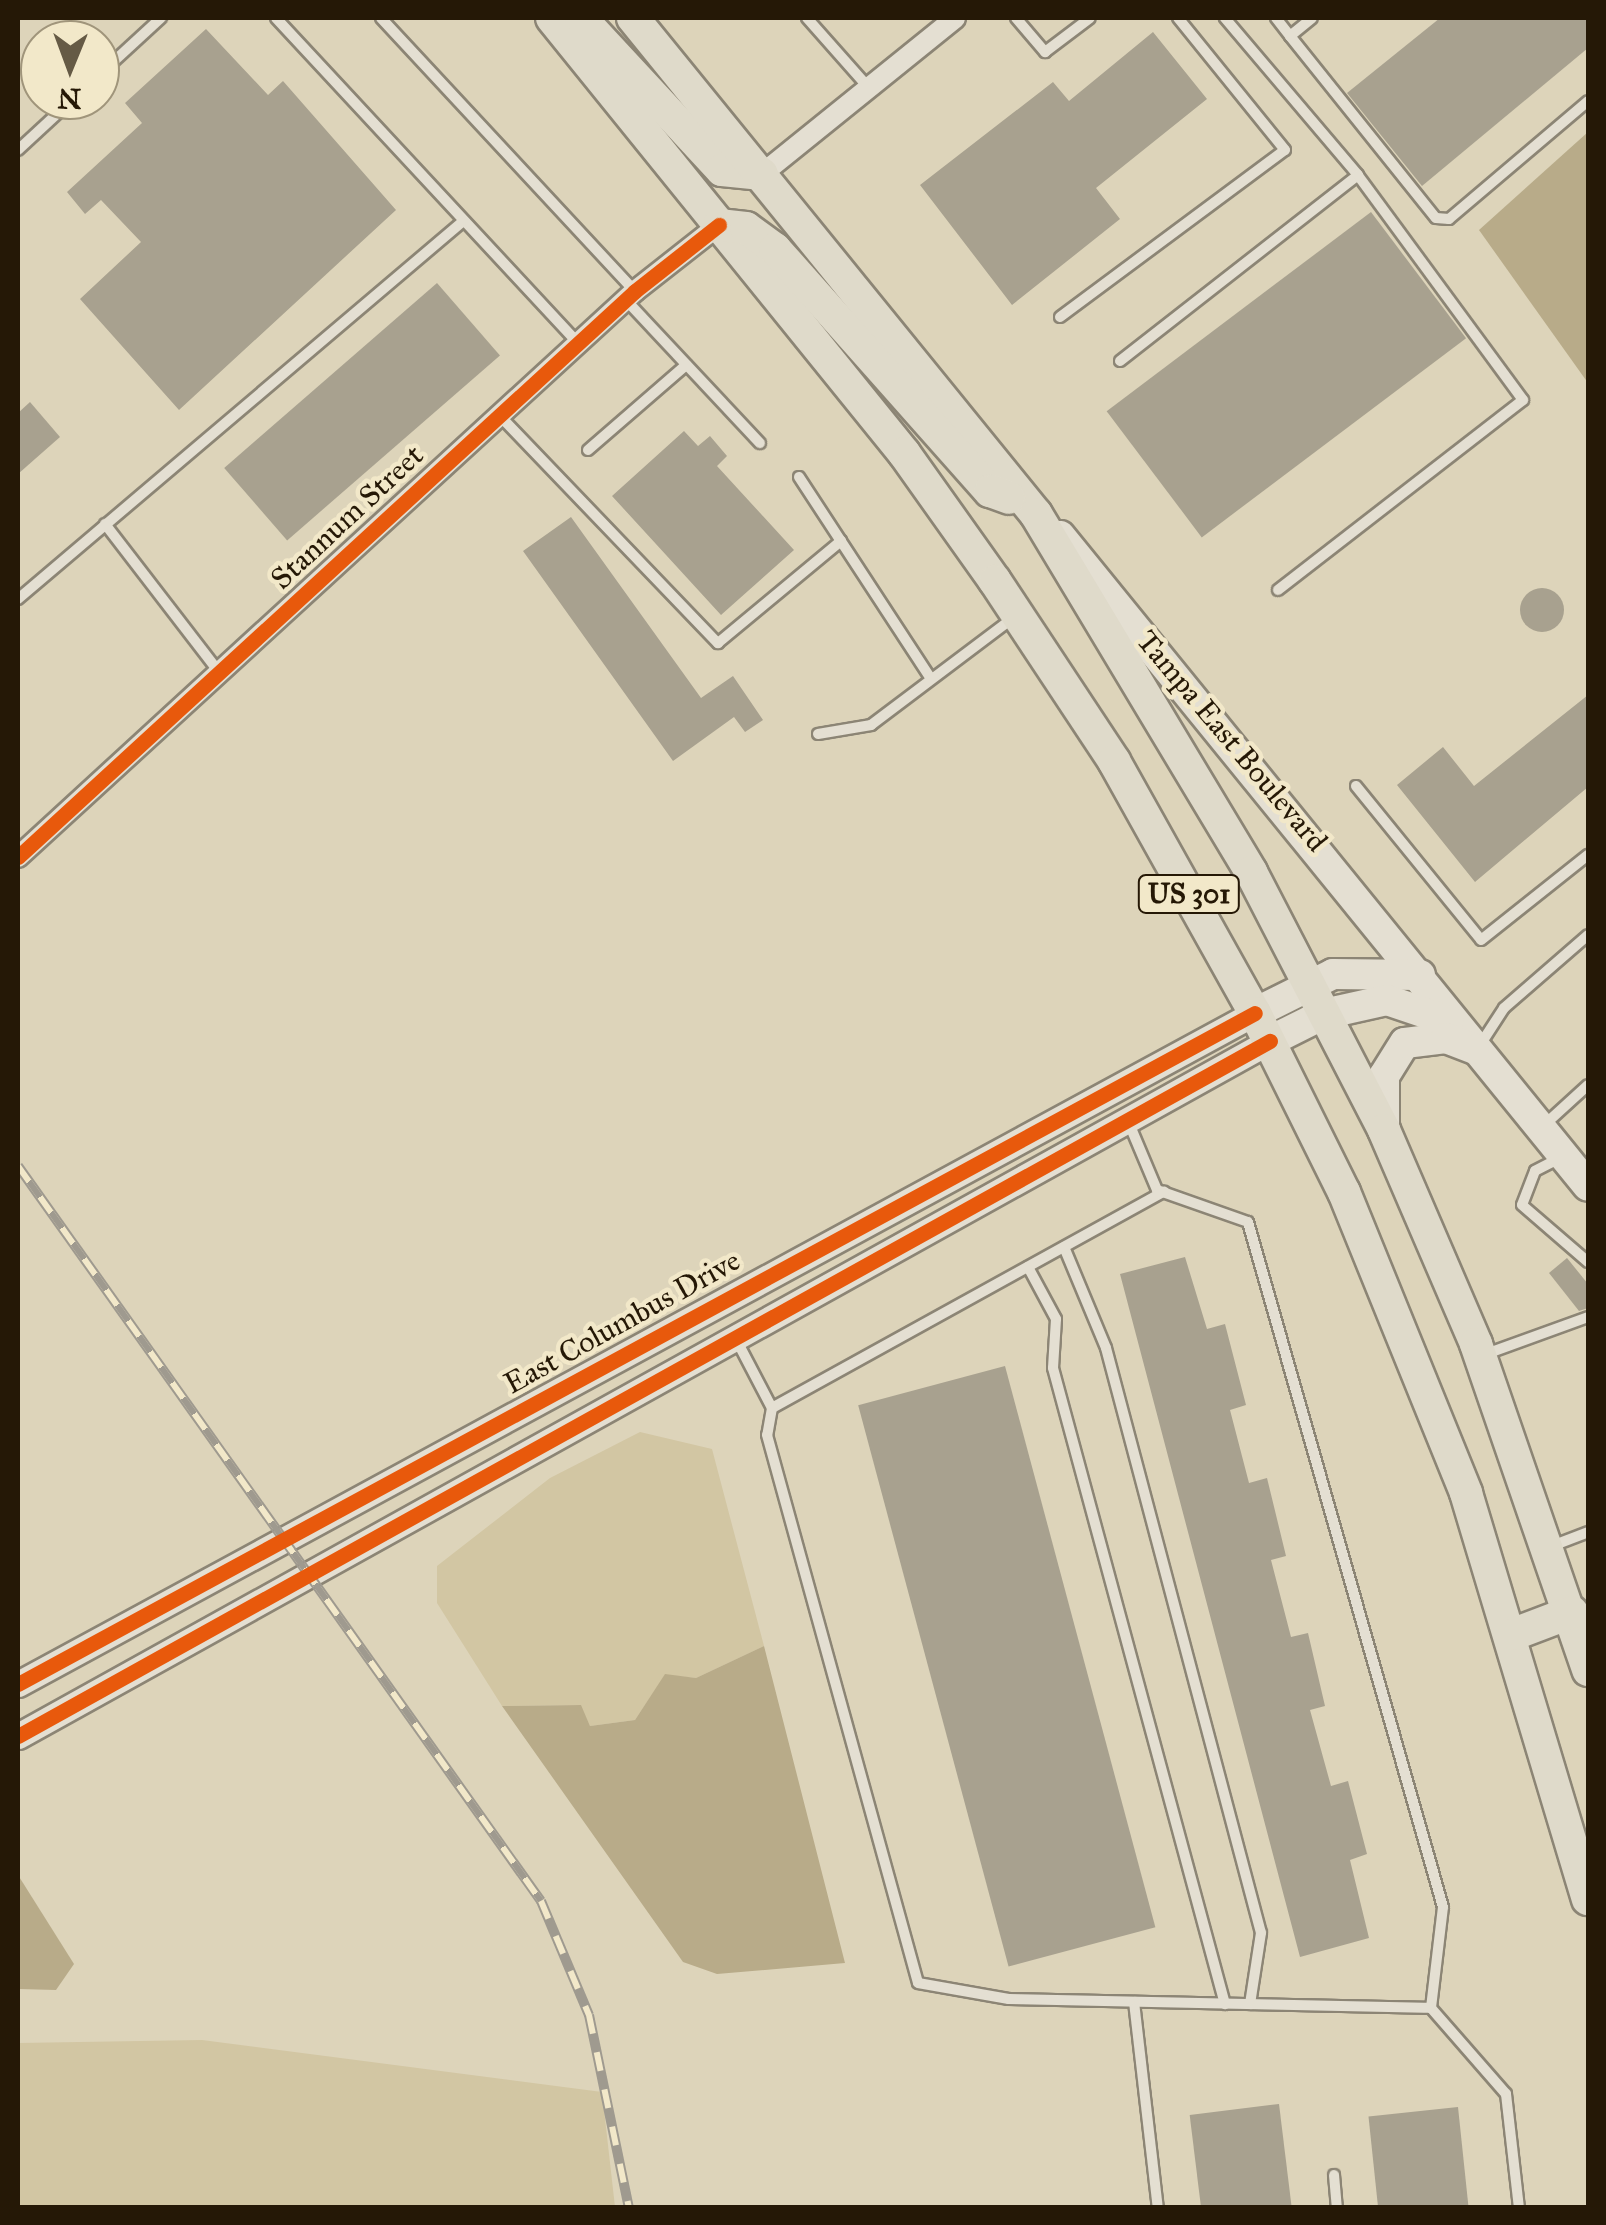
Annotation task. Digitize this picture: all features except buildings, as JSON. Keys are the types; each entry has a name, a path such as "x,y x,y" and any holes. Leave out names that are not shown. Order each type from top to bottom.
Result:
{"main road":[{"name":"US 301","path":"552,18 904,453 1018,614 1114,761 1262,1027 1419,1368 1514,1634 1588,1898"},
{"path":"581,18 722,170 762,174"},
{"name":"US 301","path":"633,18 1032,509 1317,999 1384,1130 1480,1356 1549,1547 1580,1609 1588,1670"},
{"path":"719,225 746,228 775,248 990,491 1032,509"},
{"name":"Tampa East Boulevard","path":"1032,509 1420,975 1454,1023 1588,1186"},
{"path":"1262,1027 1365,970 1420,975"},
{"path":"1317,999 1386,1000 1454,1023"},
{"path":"1384,1130 1384,1076 1405,1043 1446,1038 1477,1050"},
{"path":"1514,1634 1580,1609"}],"street":[{"path":"762,174 955,18"},
{"name":"Stannum Street","path":"18,857 630,295 719,225"},
{"path":"18,1736 738,1343 1128,1121 1262,1027"},
{"name":"East Columbus Drive","path":"18,1684 714,1302 1262,1027"},
{"path":"714,1302 738,1343"}],"lane":[{"path":"120,56 162,18"},
{"path":"276,18 461,223 578,343"},
{"path":"381,18 760,444"},
{"path":"807,18 870,89"},
{"path":"1016,18 1045,52 1090,18"},
{"path":"1060,317 1286,150 1178,18"},
{"path":"1225,18 1358,175 1522,400 1278,590"},
{"path":"1276,18 1436,218 1449,219 1588,101"},
{"path":"1290,36 1312,18"},
{"path":"18,150 50,120"},
{"path":"1120,361 1358,175"},
{"path":"18,598 461,223"},
{"path":"588,450 686,365"},
{"path":"500,415 718,643 841,541"},
{"path":"799,478 930,676"},
{"path":"106,524 219,672"},
{"path":"818,734 871,726 930,676 1018,614"},
{"path":"1356,786 1482,940 1588,855"},
{"path":"1477,1050 1504,1008 1588,936"},
{"path":"1541,1128 1588,1085"},
{"path":"1128,1121 1164,1192 1248,1222 1442,1907 1432,2008 1506,2094 1519,2208"},
{"path":"1564,1156 1535,1171 1522,1205 1588,1262"},
{"path":"772,1408 1164,1192"},
{"path":"1064,1247 1106,1348 1261,1933 1250,2004"},
{"path":"1028,1267 1056,1319 1052,1368 1226,2004"},
{"path":"1480,1356 1588,1317"},
{"path":"738,1343 772,1408 767,1435 918,1982 1009,1999 1432,2008"},
{"path":"1549,1547 1588,1532"},
{"path":"1134,2002 1158,2208"},
{"path":"1334,2176 1337,2208"}],"shaded area":[{"path":"1588,132 1588,383 1479,230"},
{"path":"640,1432 712,1449 764,1646 696,1678 665,1675 635,1720 590,1726 580,1705 502,1706 437,1603 437,1566 550,1478"},
{"path":"764,1646 845,1963 717,1974 683,1962 502,1706 581,1705 590,1726 635,1720 665,1674 696,1678"},
{"path":"18,1875 74,1964 56,1990 18,1989"},
{"path":"202,2040 602,2092 615,2207 18,2207 18,2043"}],"railway":[{"path":"18,1166 541,1901 589,2015 629,2208"}],"cycle path":[{"path":"18,857 635,291 719,225"},
{"path":"18,1684 1255,1013"},
{"path":"18,1736 1270,1041"}]}
